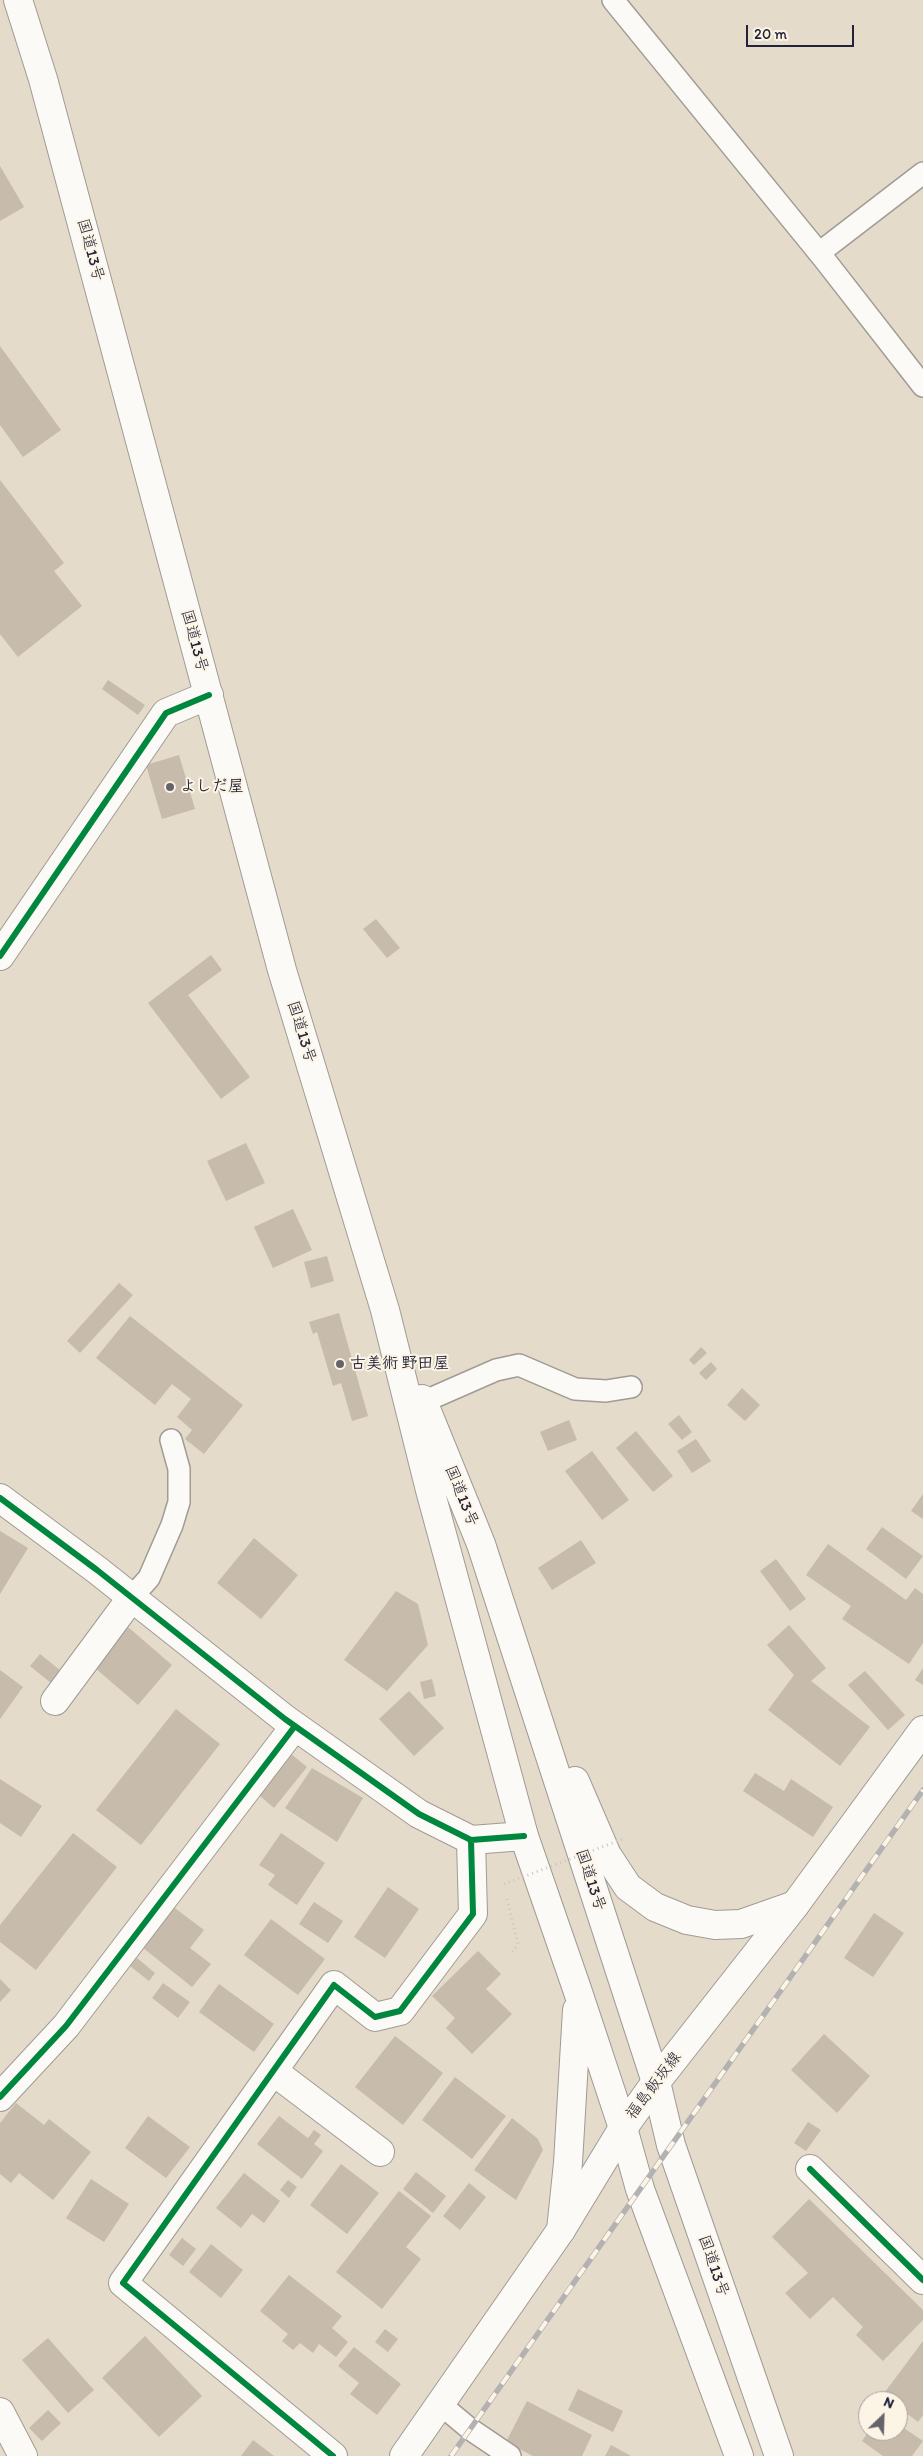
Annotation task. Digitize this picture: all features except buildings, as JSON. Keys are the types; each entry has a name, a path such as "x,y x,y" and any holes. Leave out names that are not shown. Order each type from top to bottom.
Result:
{"main road":[{"name":"国道13号","path":"18,0 43,79 282,970 385,1310 430,1490 524,1836 623,2128 640,2189 739,2456"},
{"path":"0,956 166,713 208,694"},
{"name":"国道13号","path":"385,1310 481,1544 656,2082 671,2145 779,2456"},
{"path":"0,1498 132,1597 295,1726 419,1814 471,1840 524,1836"},
{"path":"481,1544 589,1817 607,1855 628,1887 656,1907 686,1920 715,1925 741,1924 795,1905"},
{"path":"55,1701 132,1597"},
{"path":"0,2098 66,2026 295,1726"},
{"name":"福島飯坂線","path":"404,2456 561,2230 623,2128 656,2082 795,1905 923,1730"},
{"path":"333,2456 123,2283 334,1985 376,2017 400,2011 473,1914 471,1840"},
{"path":"561,2230 576,2055 577,1989"},
{"path":"273,2071 380,2152"},
{"path":"810,2169 923,2280"},
{"path":"0,2412 23,2456"}],"lane":[{"path":"613,0 819,253 923,386"},
{"path":"819,253 923,173"},
{"path":"423,1402 496,1370 519,1365 575,1389 606,1390 631,1387"},
{"path":"132,1597 149,1578 169,1532 179,1502 179,1469 171,1440"},
{"path":"440,2404 470,2429 510,2456"}],"path":[{"path":"510,1954 518,1944 504,1884 623,1839"}],"railway":[{"path":"451,2456 923,1790"}],"cycle path":[{"path":"0,956 166,713 209,695"},
{"path":"0,1498 97,1570 285,1719 419,1814 471,1840 524,1836"},
{"path":"0,2097 66,2026 295,1726"},
{"path":"333,2456 123,2283 334,1985 375,2017 400,2011 473,1914 471,1840"},
{"path":"810,2169 923,2280"}],"place":[{"name":"よしだ屋","path":"170,787"},
{"name":"古美術 野田屋","path":"340,1364"}]}
